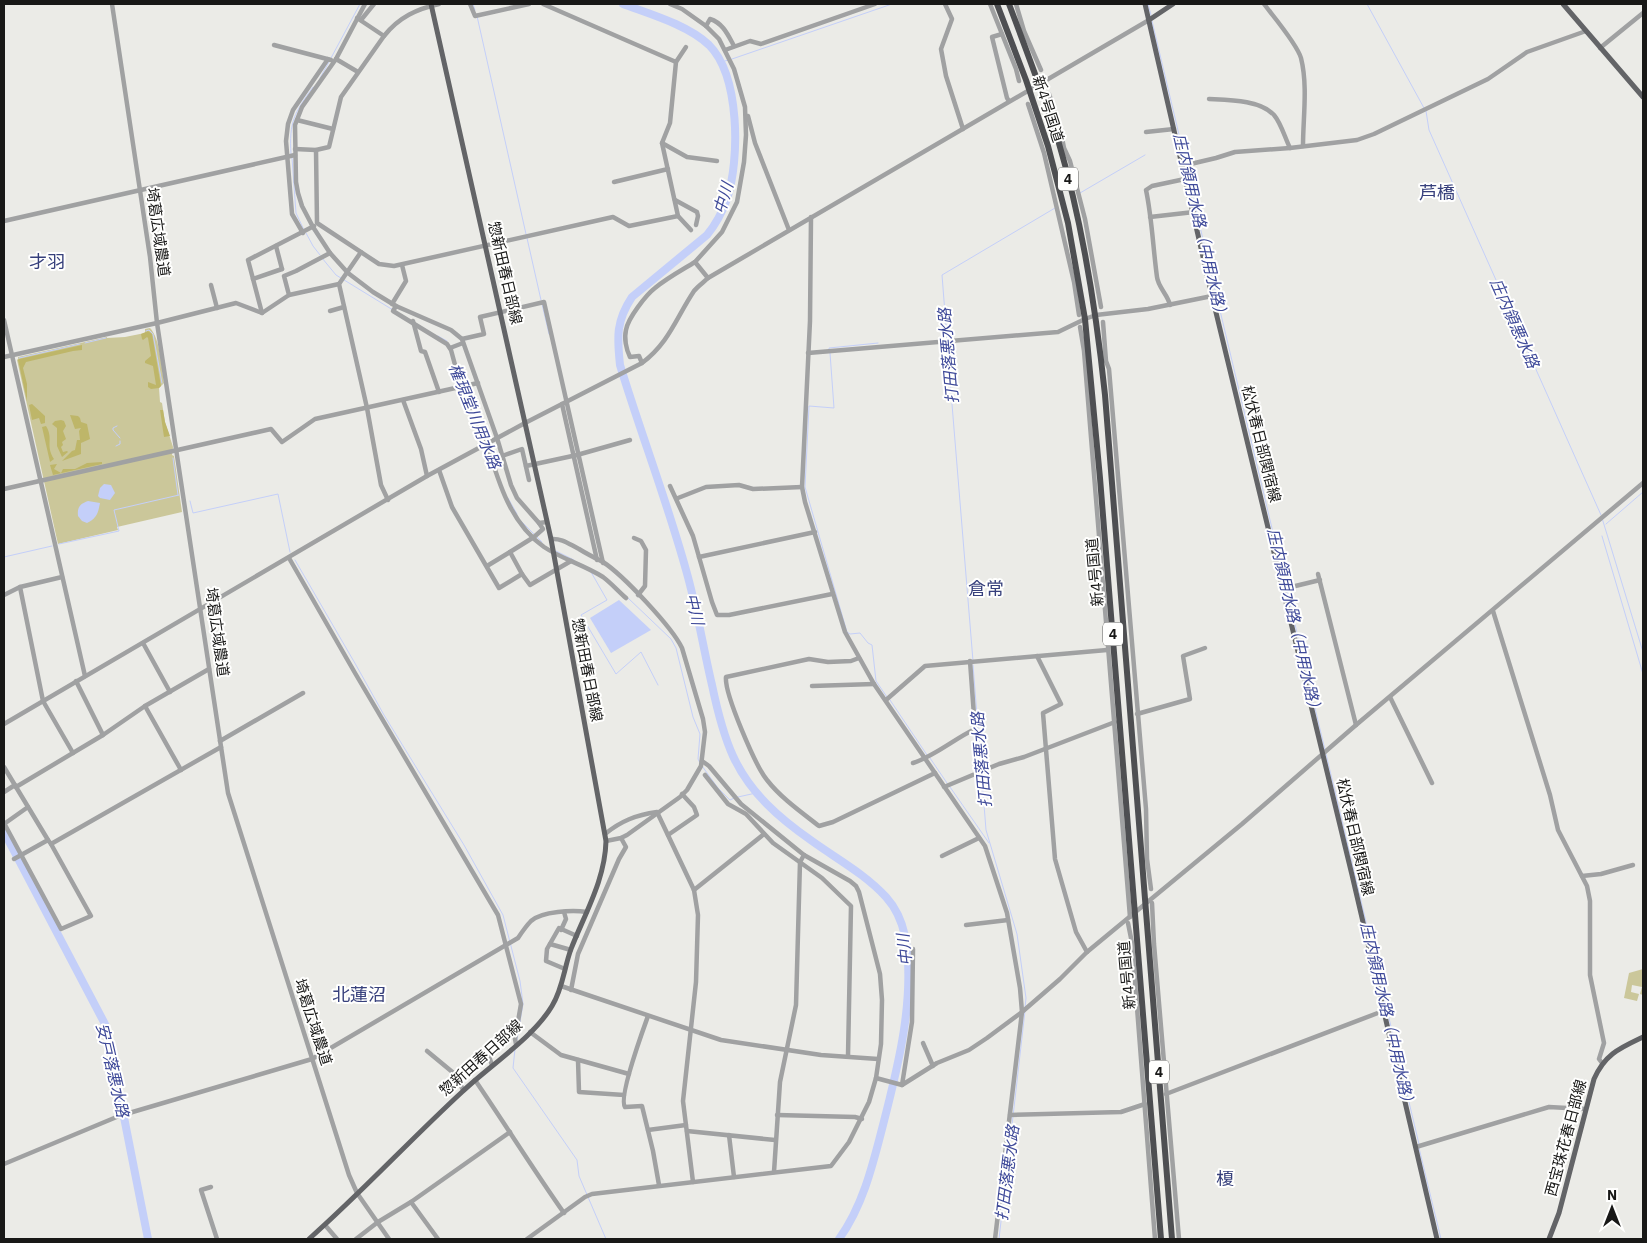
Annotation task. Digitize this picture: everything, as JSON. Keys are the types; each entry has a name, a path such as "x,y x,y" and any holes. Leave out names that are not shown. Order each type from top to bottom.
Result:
{"highway":[{"name":"新4号国道","path":"997,4 1016,61 1029,90 1068,222 1085,319 1147,1103 1161,1239"},
{"name":"新4号国道","path":"1009,4 1025,38 1039,84 1060,141 1092,276 1103,354 1164,1095 1172,1239"}],"main road":[{"name":"松伏春日部関宿線","path":"1145,4 1212,296 1437,1239"},
{"path":"1149,20 1173,4"},
{"path":"1563,4 1643,97"},
{"name":"惣新田春日部線","path":"309,1239 463,1090 530,1032 553,1005 561,986 571,950 599,882 606,855 605,834 551,539 431,5"},
{"name":"西宝珠花春日部線","path":"1549,1239 1559,1213 1594,1078 1602,1063 1619,1049 1643,1037"}],"street":[{"name":"埼葛広域農道","path":"112,4 150,257 157,323 228,793 349,1175 357,1192 389,1239"},
{"path":"365,4 359,19 335,60 302,107 295,125 298,193 302,206 330,253 348,273 394,305 451,330 462,341 497,438 506,475 517,498 543,529 536,536 487,566"},
{"path":"359,19 374,4"},
{"path":"295,149 316,150 329,146 341,97 384,36 407,14 439,4"},
{"path":"470,4 475,16 529,4"},
{"path":"542,4 676,62"},
{"path":"670,4 682,9 715,33 726,50 734,69 755,142 789,230"},
{"path":"726,50 750,41 761,44 875,4"},
{"path":"945,4 952,19 941,49 946,76 963,129"},
{"path":"990,4 1002,34 1016,61 1019,81"},
{"path":"1016,4 1025,38 1041,70"},
{"path":"1264,4 1300,56 1304,92 1303,146"},
{"path":"1600,48 1643,13"},
{"path":"359,19 384,36"},
{"path":"706,26 710,19 716,21 734,46"},
{"path":"4,724 427,476 641,363 656,353 666,340 695,290 708,278 1149,20"},
{"path":"1182,166 1235,152 1357,140 1374,134 1488,79 1528,52 1586,31"},
{"path":"1002,34 992,38 1009,102"},
{"path":"274,45 335,60 358,72"},
{"path":"686,46 676,62 670,123 662,143 678,216 691,230"},
{"path":"303,233 292,214 286,141 288,124 293,110 328,59"},
{"path":"1049,94 1059,123 1060,141"},
{"path":"1210,99 1252,103 1259,106 1274,116 1290,148"},
{"path":"1028,104 1045,147"},
{"path":"641,363 639,356 630,357 628,352 626,336 628,325 646,298 656,287 695,262 722,232 737,202 744,162 746,135 745,107"},
{"path":"297,120 334,129"},
{"path":"288,124 295,125"},
{"path":"1146,132 1174,129"},
{"path":"662,143 688,157 718,161"},
{"path":"315,225 316,150"},
{"path":"4,221 295,156"},
{"path":"614,182 668,169"},
{"path":"1170,305 1168,297 1157,280 1150,207 1146,190 1152,186 1185,179"},
{"path":"675,200 697,212 696,225"},
{"path":"1150,216 1194,212"},
{"path":"315,225 379,264 394,266 612,217 629,226 678,216"},
{"path":"812,217 810,321 802,487 814,532 845,632 874,684 985,846 1008,920 1020,988 1022,1012 995,1239"},
{"path":"262,313 248,260 303,233 315,225"},
{"path":"276,246 289,295"},
{"path":"262,313 289,295 339,284 361,252"},
{"path":"284,276 330,253"},
{"path":"695,262 708,278"},
{"path":"402,265 406,281 393,311 444,341 450,348 466,403 489,443 502,489 521,523 536,536 542,546 604,578 626,598"},
{"path":"252,279 282,269"},
{"path":"1092,276 1101,307"},
{"path":"1077,281 1078,315"},
{"path":"339,284 367,408 381,485 388,500"},
{"path":"211,285 216,308"},
{"path":"808,353 1058,332 1096,315 1170,305 1212,296"},
{"path":"450,348 462,341 484,334 480,317 544,302 574,456 597,560"},
{"path":"4,356 236,304 262,313"},
{"path":"330,310 344,307"},
{"path":"412,322 416,316"},
{"path":"4,320 84,676"},
{"path":"412,322 421,352 425,352 439,392"},
{"path":"1103,322 1103,354 1109,370 1146,809 1145,864 1151,889"},
{"path":"944,787 999,764 1116,722 1108,650 1087,356 1080,327"},
{"path":"4,489 271,429 282,442 315,419 478,383"},
{"path":"403,400 421,449 427,476"},
{"path":"564,403 579,454 604,563"},
{"path":"526,466 574,456 630,440"},
{"path":"502,456 522,449 529,480"},
{"path":"439,470 452,507 499,588 522,574"},
{"path":"876,1078 902,1085 933,1066 969,1050 1022,1012 1060,979 1087,952 1132,915 1149,904 1323,755 1356,724 1643,483"},
{"path":"678,498 706,486 739,485 753,489 802,487"},
{"path":"670,486 693,536 717,615 729,615 832,594"},
{"path":"539,523 547,522"},
{"path":"699,557 814,532"},
{"path":"551,539 559,538 604,563 638,595 677,638 682,648 703,719 705,732 702,762 696,777 682,794 621,838 606,841"},
{"path":"634,538 641,541 646,550 645,586 638,595"},
{"path":"510,552 530,585 571,560"},
{"path":"289,558 498,915 521,1004 515,1040 517,1043"},
{"path":"1318,574 1356,724"},
{"path":"4,595 20,587 62,577"},
{"path":"1283,589 1320,580"},
{"path":"20,587 43,701 73,753"},
{"path":"1493,610 1548,787 1558,830 1582,876 1590,901 1590,976 1604,1043 1599,1058 1602,1063"},
{"path":"142,643 170,692"},
{"path":"1137,714 1190,699 1183,656 1205,648"},
{"path":"886,700 925,666 1108,650"},
{"path":"1037,656 1061,704 1043,713 1055,860 1074,926 1087,952"},
{"path":"859,658 851,661 828,662 809,659 726,677 733,707 766,780 785,799 819,826 833,822 935,773"},
{"path":"913,763 925,759 975,729 970,661"},
{"path":"4,792 103,735 144,706 209,669"},
{"path":"76,681 103,735"},
{"path":"812,686 874,684"},
{"path":"220,741 303,692"},
{"path":"1390,697 1432,783"},
{"path":"144,706 181,770"},
{"path":"14,859 49,842 221,747"},
{"path":"527,1239 587,1196 659,1185 831,1166 849,1142 869,1102 876,1078 881,1044 881,987 859,892 850,881 804,855 742,804 709,766 702,762"},
{"path":"4,767 15,786 28,807 49,842 91,916 61,929 4,823 28,807"},
{"path":"705,775 728,804 746,814 773,843 822,878 851,906 848,1056"},
{"path":"668,835 697,815 694,807 682,794"},
{"path":"605,834 614,826 635,816 657,812"},
{"path":"657,812 694,890 698,917 696,982 683,1102 693,1182"},
{"path":"694,890 764,834"},
{"path":"571,990 583,939 626,847 621,838"},
{"path":"942,856 979,838"},
{"path":"774,1172 780,1082 796,1005 800,862 804,855"},
{"path":"1582,876 1601,874 1633,866"},
{"path":"4,1164 119,1116 312,1059 518,938 532,920 538,917 576,910 587,912"},
{"path":"561,930 566,919 564,912"},
{"path":"966,925 1008,920"},
{"path":"1128,923 1135,949"},
{"path":"565,969 546,961 550,944 558,928 577,936"},
{"path":"550,944 571,950"},
{"path":"902,1085 912,1022 913,949"},
{"path":"561,986 721,1040 821,1055 878,1059"},
{"path":"1179,1239 1164,1095 1383,1012"},
{"path":"648,1016 622,1101 625,1107 642,1106 659,1185"},
{"path":"530,1032 561,1055 629,1074"},
{"path":"923,1042 933,1066"},
{"path":"492,1065 486,1048 496,1044"},
{"path":"428,1051 456,1075 463,1090"},
{"path":"578,1060 579,1092 624,1095"},
{"path":"475,1080 564,1213"},
{"path":"1010,1115 1121,1112 1147,1103 1154,1239"},
{"path":"1416,1147 1549,1107 1585,1109"},
{"path":"777,1115 862,1119"},
{"path":"648,1130 686,1125"},
{"path":"687,1131 775,1140"},
{"path":"356,1239 510,1132"},
{"path":"729,1135 734,1177"},
{"path":"211,1187 201,1190 217,1239"},
{"path":"411,1202 438,1239"},
{"path":"324,1225 337,1239"}],"shaded area":[{"path":"150,328 156,339 160,354 164,383 159,388 160,402 162,403 165,422 173,447 172,455 174,456 182,512 117,527 118,530 58,544 17,360 18,357 107,337 125,337 145,333 145,329"},
{"path":"148,331 152,334 161,386 151,389 148,387 148,382 156,385 153,366 145,363 151,356 148,338 143,340 141,334"},
{"path":"82,345 82,350 26,362 23,368 27,384 27,401 18,360"},
{"path":"32,404 45,416 45,423 41,424 39,418 32,420 29,405"},
{"path":"160,410 163,410 170,436 164,437"},
{"path":"70,415 78,416 81,422 87,424 90,439 81,443 81,454 62,461 75,450 77,440 80,440 79,431 81,428 75,429"},
{"path":"55,421 64,421 66,426 63,431 66,439 62,442 63,445 61,447 63,452 68,452 62,457 57,446 57,428 52,424"},
{"path":"46,426 50,450 54,459 50,462 42,427"},
{"path":"102,462 102,464 53,475 50,465 57,464 54,469 61,473 63,469 75,469 87,463"},
{"path":"1643,969 1643,995 1640,994 1642,987 1632,985 1631,992 1639,994 1637,1001 1624,998 1629,973"}],"water":[{"path":"104,484 111,485 115,493 110,500 98,496 100,488"},
{"path":"88,501 100,503 96,515 87,523 78,516 78,510 83,503"},
{"path":"619,600 651,630 611,653 590,618"}],"waterway":[{"name":"権現堂川用水路","path":"331,58 360,4"},
{"path":"473,4 475,10"},
{"name":"中川","path":"623,4 680,26 709,45 719,59 727,77 732,97 735,141 734,162 727,199 721,214 707,235 632,297 620,322 618,338 620,365 679,544 690,584 723,730 729,748 740,769 766,804 788,823 878,889 896,910 905,936 908,959 907,1007 894,1079 875,1155 861,1199 839,1239"},
{"path":"732,59 892,4"},
{"name":"庄内領用水路（中用水路）","path":"1148,4 1151,15"},
{"name":"庄内領悪水路","path":"1367,4 1424,108"},
{"path":"477,16 526,234"},
{"name":"庄内領用水路（中用水路）","path":"1152,21 1186,164"},
{"name":"中川","path":"722,62 728,60"},
{"name":"権現堂川用水路","path":"320,78 329,62"},
{"name":"権現堂川用水路","path":"291,154 291,134 294,118 313,87"},
{"name":"庄内領悪水路","path":"1426,111 1429,130 1601,515"},
{"path":"1080,193 1145,155"},
{"name":"権現堂川用水路","path":"292,158 296,213 304,230"},
{"name":"庄内領用水路（中用水路）","path":"1186,168 1286,587"},
{"path":"947,339 942,275 1055,208"},
{"name":"権現堂川用水路","path":"306,233 320,255"},
{"path":"527,238 541,300"},
{"name":"権現堂川用水路","path":"322,258 336,275 393,310"},
{"path":"542,304 549,334"},
{"path":"146,331 149,330 153,334 162,383"},
{"name":"権現堂川用水路","path":"438,336 447,341"},
{"path":"85,343 106,338"},
{"path":"829,349 878,343"},
{"name":"打田落悪水路","path":"947,343 973,661"},
{"path":"19,358 80,344"},
{"path":"830,353 834,408 809,406 805,487 847,632 850,634 860,633 872,645 876,681 887,697"},
{"path":"117,426 113,430 120,438"},
{"path":"116,446 120,444 120,441"},
{"name":"権現堂川用水路","path":"489,444 492,452"},
{"path":"173,458 178,495"},
{"path":"1606,524 1643,492"},
{"path":"190,501 193,513 278,494 290,552"},
{"path":"59,544 119,531 114,510 179,495"},
{"name":"権現堂川用水路","path":"508,498 517,514"},
{"name":"庄内領悪水路","path":"1602,518 1643,652"},
{"name":"権現堂川用水路","path":"520,520 542,542"},
{"path":"1602,536 1643,674"},
{"path":"4,557 52,546"},
{"name":"権現堂川用水路","path":"556,551 574,560"},
{"path":"295,560 384,715 464,845 503,915 520,981 523,1004 517,1040"},
{"path":"591,572 607,600 581,615 616,674 641,652 658,685"},
{"name":"庄内領用水路（中用水路）","path":"1287,591 1325,750"},
{"name":"権現堂川用水路","path":"628,598 671,639 676,648 693,717 700,734 698,759 700,763"},
{"name":"打田落悪水路","path":"973,665 986,830 1017,934 1026,998 1025,1008"},
{"path":"890,700 927,755"},
{"name":"庄内領用水路（中用水路）","path":"1326,754 1419,1144"},
{"path":"930,758 947,783"},
{"name":"権現堂川用水路","path":"702,766 718,788 730,800 734,798"},
{"path":"950,787 989,843"},
{"name":"権現堂川用水路","path":"738,797 756,793"},
{"name":"安戸落悪水路","path":"4,832 106,1026 148,1239"},
{"name":"打田落悪水路","path":"999,1239 1025,1011"},
{"path":"515,1049 513,1068 577,1160 579,1176 606,1239"},
{"name":"庄内領用水路（中用水路）","path":"1419,1148 1441,1239"}],"district":[{"name":"芦橋","path":"1437,193"},
{"name":"才羽","path":"47,262"},
{"name":"倉常","path":"986,589"},
{"name":"北蓮沼","path":"359,995"},
{"name":"榎","path":"1225,1179"}]}
